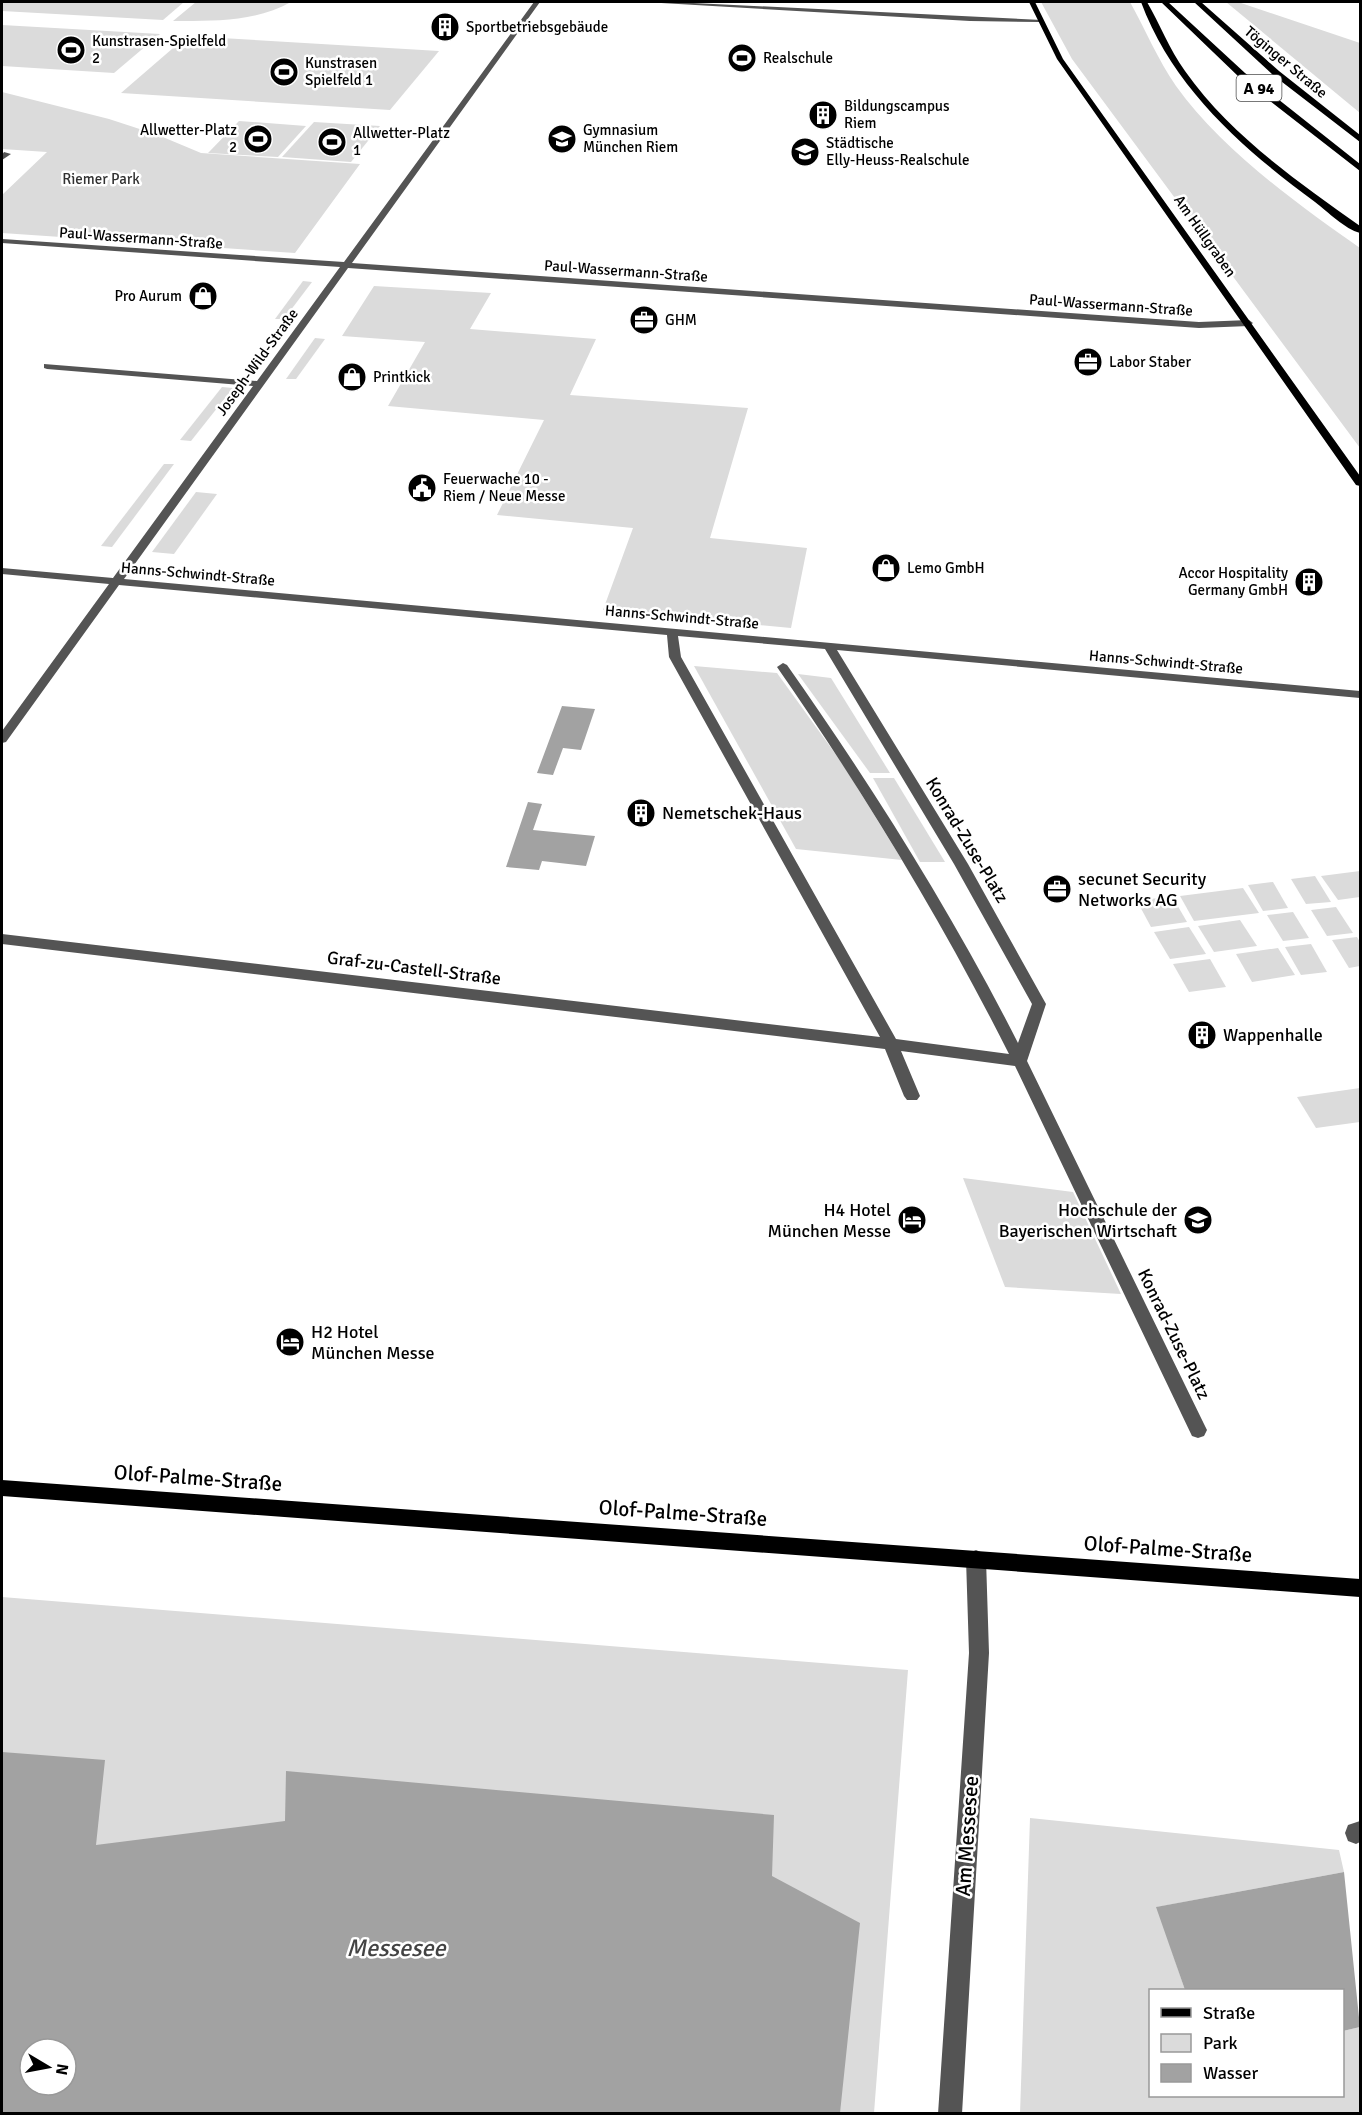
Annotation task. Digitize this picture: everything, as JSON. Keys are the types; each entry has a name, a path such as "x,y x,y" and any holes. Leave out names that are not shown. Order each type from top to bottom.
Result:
{"highway":[{"path":"1144,2 1181,70 1220,117 1287,178 1360,230"},
{"name":"A 94","path":"1164,2 1242,75 1360,168"},
{"name":"Töginger Straße","path":"1197,2 1276,73 1360,139"}],"main road":[{"name":"Am Hüllgraben","path":"1032,2 1060,59 1249,323 1360,483"},
{"name":"Olof-Palme-Straße","path":"2,1488 1360,1588"}],"street":[{"name":"Joseph-Wild-Straße","path":"2,739 537,2"},
{"path":"647,2 970,19 1039,20"},
{"name":"Paul-Wassermann-Straße","path":"2,241 1199,325 1249,323"},
{"path":"47,366 259,384"},
{"name":"Hanns-Schwindt-Straße","path":"2,571 1360,694"},
{"path":"672,631 675,657 891,1044 912,1096"},
{"name":"Konrad-Zuse-Platz","path":"829,646 961,864 1039,1004 1020,1061"},
{"name":"Konrad-Zuse-Platz","path":"783,667 860,777 911,861 1020,1061 1198,1430"},
{"name":"Graf-zu-Castell-Straße","path":"2,939 891,1044"},
{"path":"891,1044 1020,1061"},
{"name":"Am Messesee","path":"950,2114 979,1653 976,1558"}],"green space":[{"path":"2,2 184,2 163,20 2,11"},
{"path":"196,2 291,2 277,9 249,17 173,21"},
{"path":"1041,2 1130,2 1169,76 1215,132 1286,194 1360,248 1360,448 1072,59"},
{"path":"1226,2 1238,2 1360,43 1360,113"},
{"name":"Kunstrasen-Spielfeld 2","path":"2,25 160,34 114,73 2,66"},
{"name":"Kunstrasen Spielfeld 1","path":"187,36 439,51 390,110 121,93"},
{"name":"Riemer Park","path":"2,92 109,119 158,135 201,153 360,164 295,253 2,233 2,195 47,152 2,149"},
{"name":"Allwetter-Platz 2","path":"239,121 306,126 278,157 208,153"},
{"name":"Allwetter-Platz 1","path":"314,122 380,126 351,162 282,157"},
{"path":"303,281 312,282 284,319 275,319"},
{"path":"374,286 491,293 470,329 596,339 570,395 748,408 710,538 807,548 791,628 603,610 633,528 497,515 544,420 388,406 425,342 342,336"},
{"path":"315,338 325,339 296,379 286,379"},
{"path":"222,387 233,388 191,441 180,440"},
{"path":"164,464 174,464 112,547 101,546"},
{"path":"196,492 217,494 174,554 152,552"},
{"path":"694,666 777,673 842,763 902,860 796,849"},
{"path":"798,674 831,678 890,773 870,773"},
{"path":"873,778 894,778 945,862 920,862"},
{"path":"1360,871 1360,897 1338,900 1321,876"},
{"path":"1315,876 1331,902 1306,904 1291,879"},
{"path":"1273,882 1288,908 1263,911 1248,885"},
{"path":"1243,888 1259,913 1194,921 1180,896"},
{"path":"1172,896 1187,922 1151,927 1137,901"},
{"path":"1336,907 1353,933 1327,936 1311,910"},
{"path":"1293,912 1309,938 1283,941 1267,915"},
{"path":"1240,920 1257,946 1214,952 1198,926"},
{"path":"1189,927 1206,954 1170,959 1154,932"},
{"path":"1357,937 1360,942 1360,966 1349,968 1332,940"},
{"path":"1311,944 1327,972 1301,975 1285,947"},
{"path":"1278,948 1295,975 1252,982 1236,954"},
{"path":"1210,959 1226,987 1189,992 1173,964"},
{"path":"1360,1088 1360,1122 1316,1128 1297,1097"},
{"path":"963,1178 1073,1192 1121,1294 1005,1287"},
{"name":"Messesee","path":"2,1597 908,1670 874,2113 2,2113"},
{"path":"1030,1818 1339,1850 1344,1872 1157,1907 1185,1989 1149,1989 1149,2097 1344,2097 1344,2031 1360,2027 1360,2113 1020,2114"}],"water":[{"path":"562,706 595,709 581,750 563,748 553,775 537,773"},
{"path":"528,802 542,804 533,830 595,836 586,866 542,861 539,870 506,867"},
{"name":"Messesee","path":"2,1752 105,1760 96,1845 285,1821 286,1771 774,1815 772,1876 860,1923 840,2113 2,2113"},
{"path":"1344,1872 1360,2027 1344,2031 1344,1989 1185,1989 1156,1907"}],"place":[{"name":"Sportbetriebsgebäude","path":"445,27"},
{"name":"Kunstrasen-Spielfeld 2","path":"71,50"},
{"name":"Realschule","path":"742,58"},
{"name":"Kunstrasen Spielfeld 1","path":"284,72"},
{"name":"Bildungscampus Riem","path":"823,115"},
{"name":"Allwetter-Platz 2","path":"258,139"},
{"name":"Gymnasium München Riem","path":"562,139"},
{"name":"Allwetter-Platz 1","path":"332,142"},
{"name":"Städtische Elly-Heuss-Realschule","path":"805,152"},
{"name":"Pro Aurum","path":"203,296"},
{"name":"GHM","path":"644,320"},
{"name":"Labor Staber","path":"1088,362"},
{"name":"Printkick","path":"352,377"},
{"name":"Feuerwache 10 - Riem / Neue Messe","path":"422,488"},
{"name":"Lemo GmbH","path":"886,568"},
{"name":"Accor Hospitality Germany GmbH","path":"1309,582"},
{"name":"Nemetschek-Haus","path":"641,813"},
{"name":"secunet Security Networks AG","path":"1057,889"},
{"name":"Wappenhalle","path":"1202,1035"},
{"name":"H4 Hotel München Messe","path":"912,1220"},
{"name":"Hochschule der Bayerischen Wirtschaft","path":"1198,1220"},
{"name":"H2 Hotel München Messe","path":"290,1342"}]}
